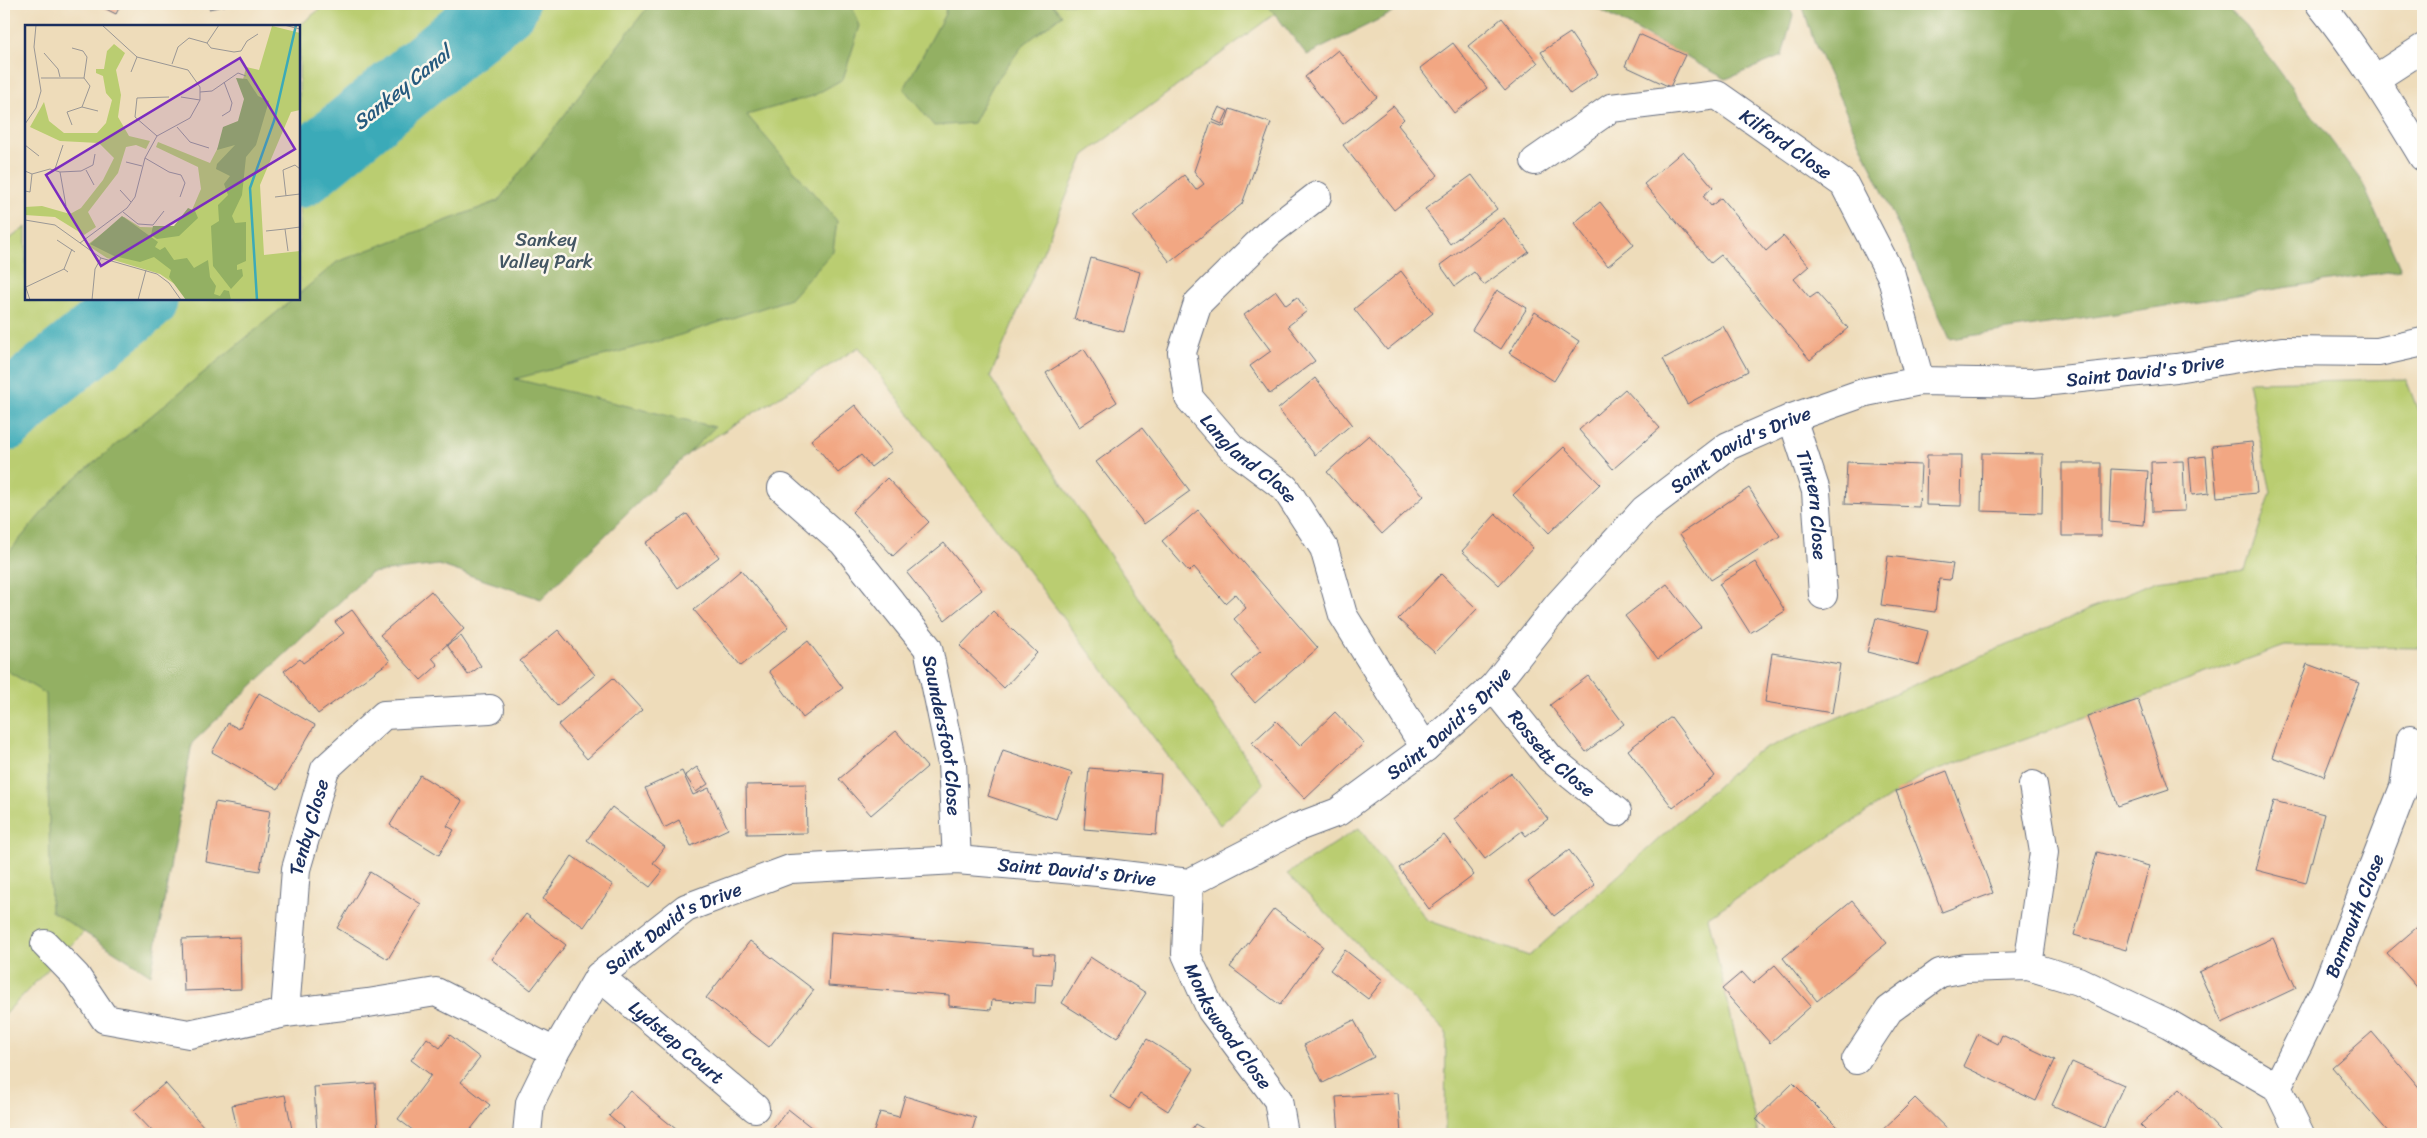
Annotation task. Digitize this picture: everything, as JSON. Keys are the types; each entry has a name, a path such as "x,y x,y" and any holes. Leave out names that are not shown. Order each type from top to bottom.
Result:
{"street":[{"path":"2320,4 2342,30 2375,79 2423,157"},
{"path":"2375,79 2423,48"},
{"name":"Kilford Close","path":"1535,161 1611,108 1717,96 1844,184 1891,275 1920,381"},
{"name":"Langland Close","path":"1317,196 1269,233 1198,303 1182,352 1190,398 1232,448 1285,488 1324,548 1344,615 1425,748"},
{"name":"Saint David's Drive","path":"526,1134 530,1103 556,1052 599,976 686,908 790,869 957,860 1098,872 1189,883 1298,827 1338,812 1425,748 1493,688 1558,605 1644,510 1728,446 1792,418 1866,392 1920,381 2034,383 2176,368 2282,352 2378,352 2423,342"},
{"name":"Tintern Close","path":"1792,418 1816,491 1823,594"},
{"name":"Saundersfoot Close","path":"782,488 843,542 928,648 952,764 957,860"},
{"name":"Rossett Close","path":"1493,688 1550,758 1617,812"},
{"name":"Tenby Close","path":"285,1013 296,869 326,769 384,715 490,709"},
{"name":"Barmouth Close","path":"2276,1087 2325,990 2404,787 2411,739"},
{"path":"2028,966 2044,852 2034,785"},
{"name":"Monkswood Close","path":"1189,883 1186,954 1211,1010 1278,1100 1284,1134"},
{"path":"45,944 76,976 104,1019 189,1034 285,1013 368,1003 436,992 556,1052"},
{"path":"1856,1060 1889,1010 1940,973 1965,968 2028,966 2078,981 2169,1024 2276,1087 2300,1134"},
{"name":"Lydstep Court","path":"599,976 756,1108"}],"green space":[{"name":"Sankey Valley Park","path":"326,4 1288,4 1084,155 990,377 1264,784 1220,825 859,347 521,558 370,490 195,647 127,887 4,1015 4,243 25,228 25,300 300,300 300,25"},
{"path":"650,4 851,4 860,26 843,79 813,96 747,115 837,221 833,251 790,299 671,338 515,379 715,427 541,599 439,565 370,573 192,743 151,975 51,911 46,694 4,669 4,558 61,490 292,300 300,300 300,293 337,262 498,201"},
{"path":"946,4 1052,4 1062,15 1023,45 993,85 973,123 934,126 904,89 945,14"},
{"path":"1267,4 1410,4 1307,55"},
{"path":"1589,4 1788,4 1793,15 1782,56 1726,79"},
{"path":"1802,4 2223,4 2246,26 2362,182 2401,270 1950,339 1814,42"},
{"path":"2406,379 2423,424 2423,652 2420,648 2285,646 1925,774 1708,917 1758,1134 1445,1134 1446,1032 1287,874 1359,828 1427,920 1529,956 1753,754 2156,581 2245,570 2271,492 2248,382"}],"building":[{"path":"104,4 121,4 116,14 102,7"},
{"path":"207,4 228,4 228,5 209,9"},
{"path":"1502,18 1538,63 1505,91 1468,46"},
{"path":"1570,33 1598,74 1570,94 1541,52"},
{"path":"1639,34 1685,55 1670,87 1625,66"},
{"path":"1453,43 1487,88 1454,113 1420,68"},
{"path":"1338,50 1377,97 1343,124 1305,77"},
{"path":"1393,106 1404,119 1398,125 1438,175 1394,210 1343,145"},
{"path":"1219,107 1228,111 1222,124 1213,120"},
{"path":"1230,109 1271,123 1242,204 1170,262 1133,216 1184,175 1196,190 1204,184 1194,171 1211,122 1224,127"},
{"path":"1683,151 1713,187 1703,196 1711,206 1721,198 1766,251 1783,236 1809,266 1794,279 1810,298 1817,293 1848,328 1810,360 1721,255 1711,263 1644,184"},
{"path":"1472,175 1497,209 1450,244 1425,209"},
{"path":"1600,202 1634,245 1608,266 1574,223"},
{"path":"1504,218 1529,252 1484,285 1474,272 1455,286 1440,265"},
{"path":"1091,258 1140,272 1124,332 1074,319"},
{"path":"1401,271 1433,313 1387,350 1354,309"},
{"path":"1497,290 1527,308 1501,349 1472,330"},
{"path":"1276,291 1286,305 1297,297 1307,311 1288,326 1315,361 1270,394 1250,366 1271,351 1244,315"},
{"path":"1535,312 1579,341 1554,381 1509,353"},
{"path":"1723,326 1748,371 1687,404 1663,359"},
{"path":"1084,349 1117,402 1079,427 1046,373"},
{"path":"1315,378 1352,424 1315,455 1278,409"},
{"path":"1625,389 1660,428 1613,469 1579,430"},
{"path":"855,405 892,451 871,467 861,455 838,473 811,440"},
{"path":"1142,428 1190,491 1144,524 1096,462"},
{"path":"1369,435 1424,496 1382,534 1327,472"},
{"path":"2252,442 2257,493 2217,497 2212,446"},
{"path":"1564,447 1600,484 1549,533 1513,495"},
{"path":"1982,453 2043,454 2042,513 1981,511"},
{"path":"1927,455 1962,455 1961,506 1926,505"},
{"path":"2206,456 2209,493 2192,495 2189,458"},
{"path":"2183,461 2185,511 2152,512 2151,462"},
{"path":"1847,462 1921,465 1919,507 1845,504"},
{"path":"2062,463 2101,463 2101,536 2062,536"},
{"path":"2111,469 2148,471 2144,525 2109,522"},
{"path":"887,478 929,522 893,556 852,512"},
{"path":"1749,488 1780,536 1711,580 1680,534"},
{"path":"1198,510 1318,648 1255,703 1232,676 1261,650 1234,619 1246,608 1235,594 1225,603 1194,567 1189,572 1162,541"},
{"path":"687,514 719,557 678,588 646,543"},
{"path":"1496,514 1533,548 1499,585 1462,551"},
{"path":"944,543 982,590 945,620 907,573"},
{"path":"1888,556 1953,564 1950,580 1939,579 1935,612 1881,605"},
{"path":"1755,562 1785,611 1750,633 1719,584"},
{"path":"741,570 789,627 741,666 694,610"},
{"path":"1441,574 1477,609 1435,653 1398,619"},
{"path":"1667,584 1701,627 1658,659 1625,616"},
{"path":"431,591 464,629 432,658 438,665 421,680 380,635"},
{"path":"352,610 390,661 318,714 284,671 300,659 303,663 344,633 335,622"},
{"path":"993,611 1037,653 1004,688 960,646"},
{"path":"1876,618 1928,631 1919,665 1867,652"},
{"path":"558,630 595,675 557,706 520,661"},
{"path":"461,636 481,666 468,675 447,645"},
{"path":"808,641 843,688 803,718 769,671"},
{"path":"1772,653 1840,664 1832,713 1765,702"},
{"path":"2307,664 2359,683 2324,776 2272,757"},
{"path":"1588,676 1624,724 1586,752 1550,705"},
{"path":"613,678 642,710 587,759 558,725"},
{"path":"259,693 315,725 278,789 212,752 228,723 239,729"},
{"path":"2138,700 2169,789 2118,806 2087,717"},
{"path":"1335,712 1364,743 1305,799 1252,743 1276,721 1300,746"},
{"path":"1671,717 1715,776 1673,808 1628,750"},
{"path":"896,731 927,767 871,815 839,779"},
{"path":"1003,750 1072,773 1056,819 988,796"},
{"path":"697,767 708,784 696,792 685,775"},
{"path":"1089,768 1161,774 1156,835 1084,829"},
{"path":"682,771 693,795 709,788 728,829 691,846 679,820 664,828 645,788"},
{"path":"1947,771 1993,893 1942,912 1896,791"},
{"path":"1511,773 1548,819 1526,836 1522,831 1485,859 1454,819"},
{"path":"420,775 462,801 447,826 454,830 439,855 390,825"},
{"path":"806,784 807,833 747,834 746,785"},
{"path":"2274,801 2324,814 2306,883 2256,870"},
{"path":"215,802 270,811 260,871 206,862"},
{"path":"612,807 665,847 653,863 663,871 650,887 587,840"},
{"path":"1444,835 1474,875 1429,909 1399,868"},
{"path":"1569,850 1595,885 1554,916 1528,882"},
{"path":"2097,852 2149,866 2126,950 2074,935"},
{"path":"572,856 613,885 584,927 543,899"},
{"path":"370,872 421,904 388,959 337,928"},
{"path":"1852,901 1887,943 1817,1001 1783,958"},
{"path":"1274,909 1323,946 1280,1005 1230,967"},
{"path":"526,914 566,945 531,990 491,959"},
{"path":"2423,922 2423,994 2387,953"},
{"path":"831,932 1034,948 1034,954 1054,955 1052,985 1036,984 1035,1003 992,1000 991,1010 949,1006 949,995 828,986"},
{"path":"240,937 241,989 184,991 182,939"},
{"path":"2273,938 2296,988 2222,1023 2199,972"},
{"path":"750,941 814,990 769,1047 706,998"},
{"path":"1345,950 1383,980 1368,999 1330,970"},
{"path":"1090,957 1146,993 1117,1038 1062,1003"},
{"path":"1775,965 1811,1006 1770,1043 1722,989 1742,972 1753,984"},
{"path":"1354,1020 1374,1057 1323,1083 1304,1045"},
{"path":"2372,1032 2423,1092 2422,1134 2390,1134 2332,1067"},
{"path":"1978,1034 1998,1044 2002,1035 2055,1060 2036,1101 1963,1066"},
{"path":"450,1035 480,1058 461,1082 490,1105 467,1134 418,1134 398,1119 431,1075 411,1060 427,1038 440,1048"},
{"path":"1147,1039 1194,1069 1168,1111 1140,1093 1130,1109 1111,1097"},
{"path":"2072,1062 2124,1085 2104,1128 2052,1105"},
{"path":"165,1083 205,1128 197,1134 155,1134 133,1111"},
{"path":"375,1083 378,1133 317,1134 314,1087"},
{"path":"1793,1083 1838,1128 1832,1134 1772,1134 1756,1119"},
{"path":"2180,1089 2223,1134 2149,1134 2140,1125"},
{"path":"631,1091 682,1134 630,1134 609,1116"},
{"path":"1398,1093 1401,1134 1339,1134 1336,1097"},
{"path":"285,1095 293,1134 238,1134 232,1105"},
{"path":"905,1096 976,1118 971,1134 873,1134 880,1112 899,1117"},
{"path":"1915,1098 1952,1134 1878,1134 1897,1116"},
{"path":"788,1109 811,1127 821,1134 769,1134"},
{"path":"1195,1124 1213,1134 1189,1134"}],"waterway":[{"name":"Sankey Canal","path":"300,172 504,4"},
{"name":"Sankey Canal","path":"4,417 39,383 142,300"}]}
